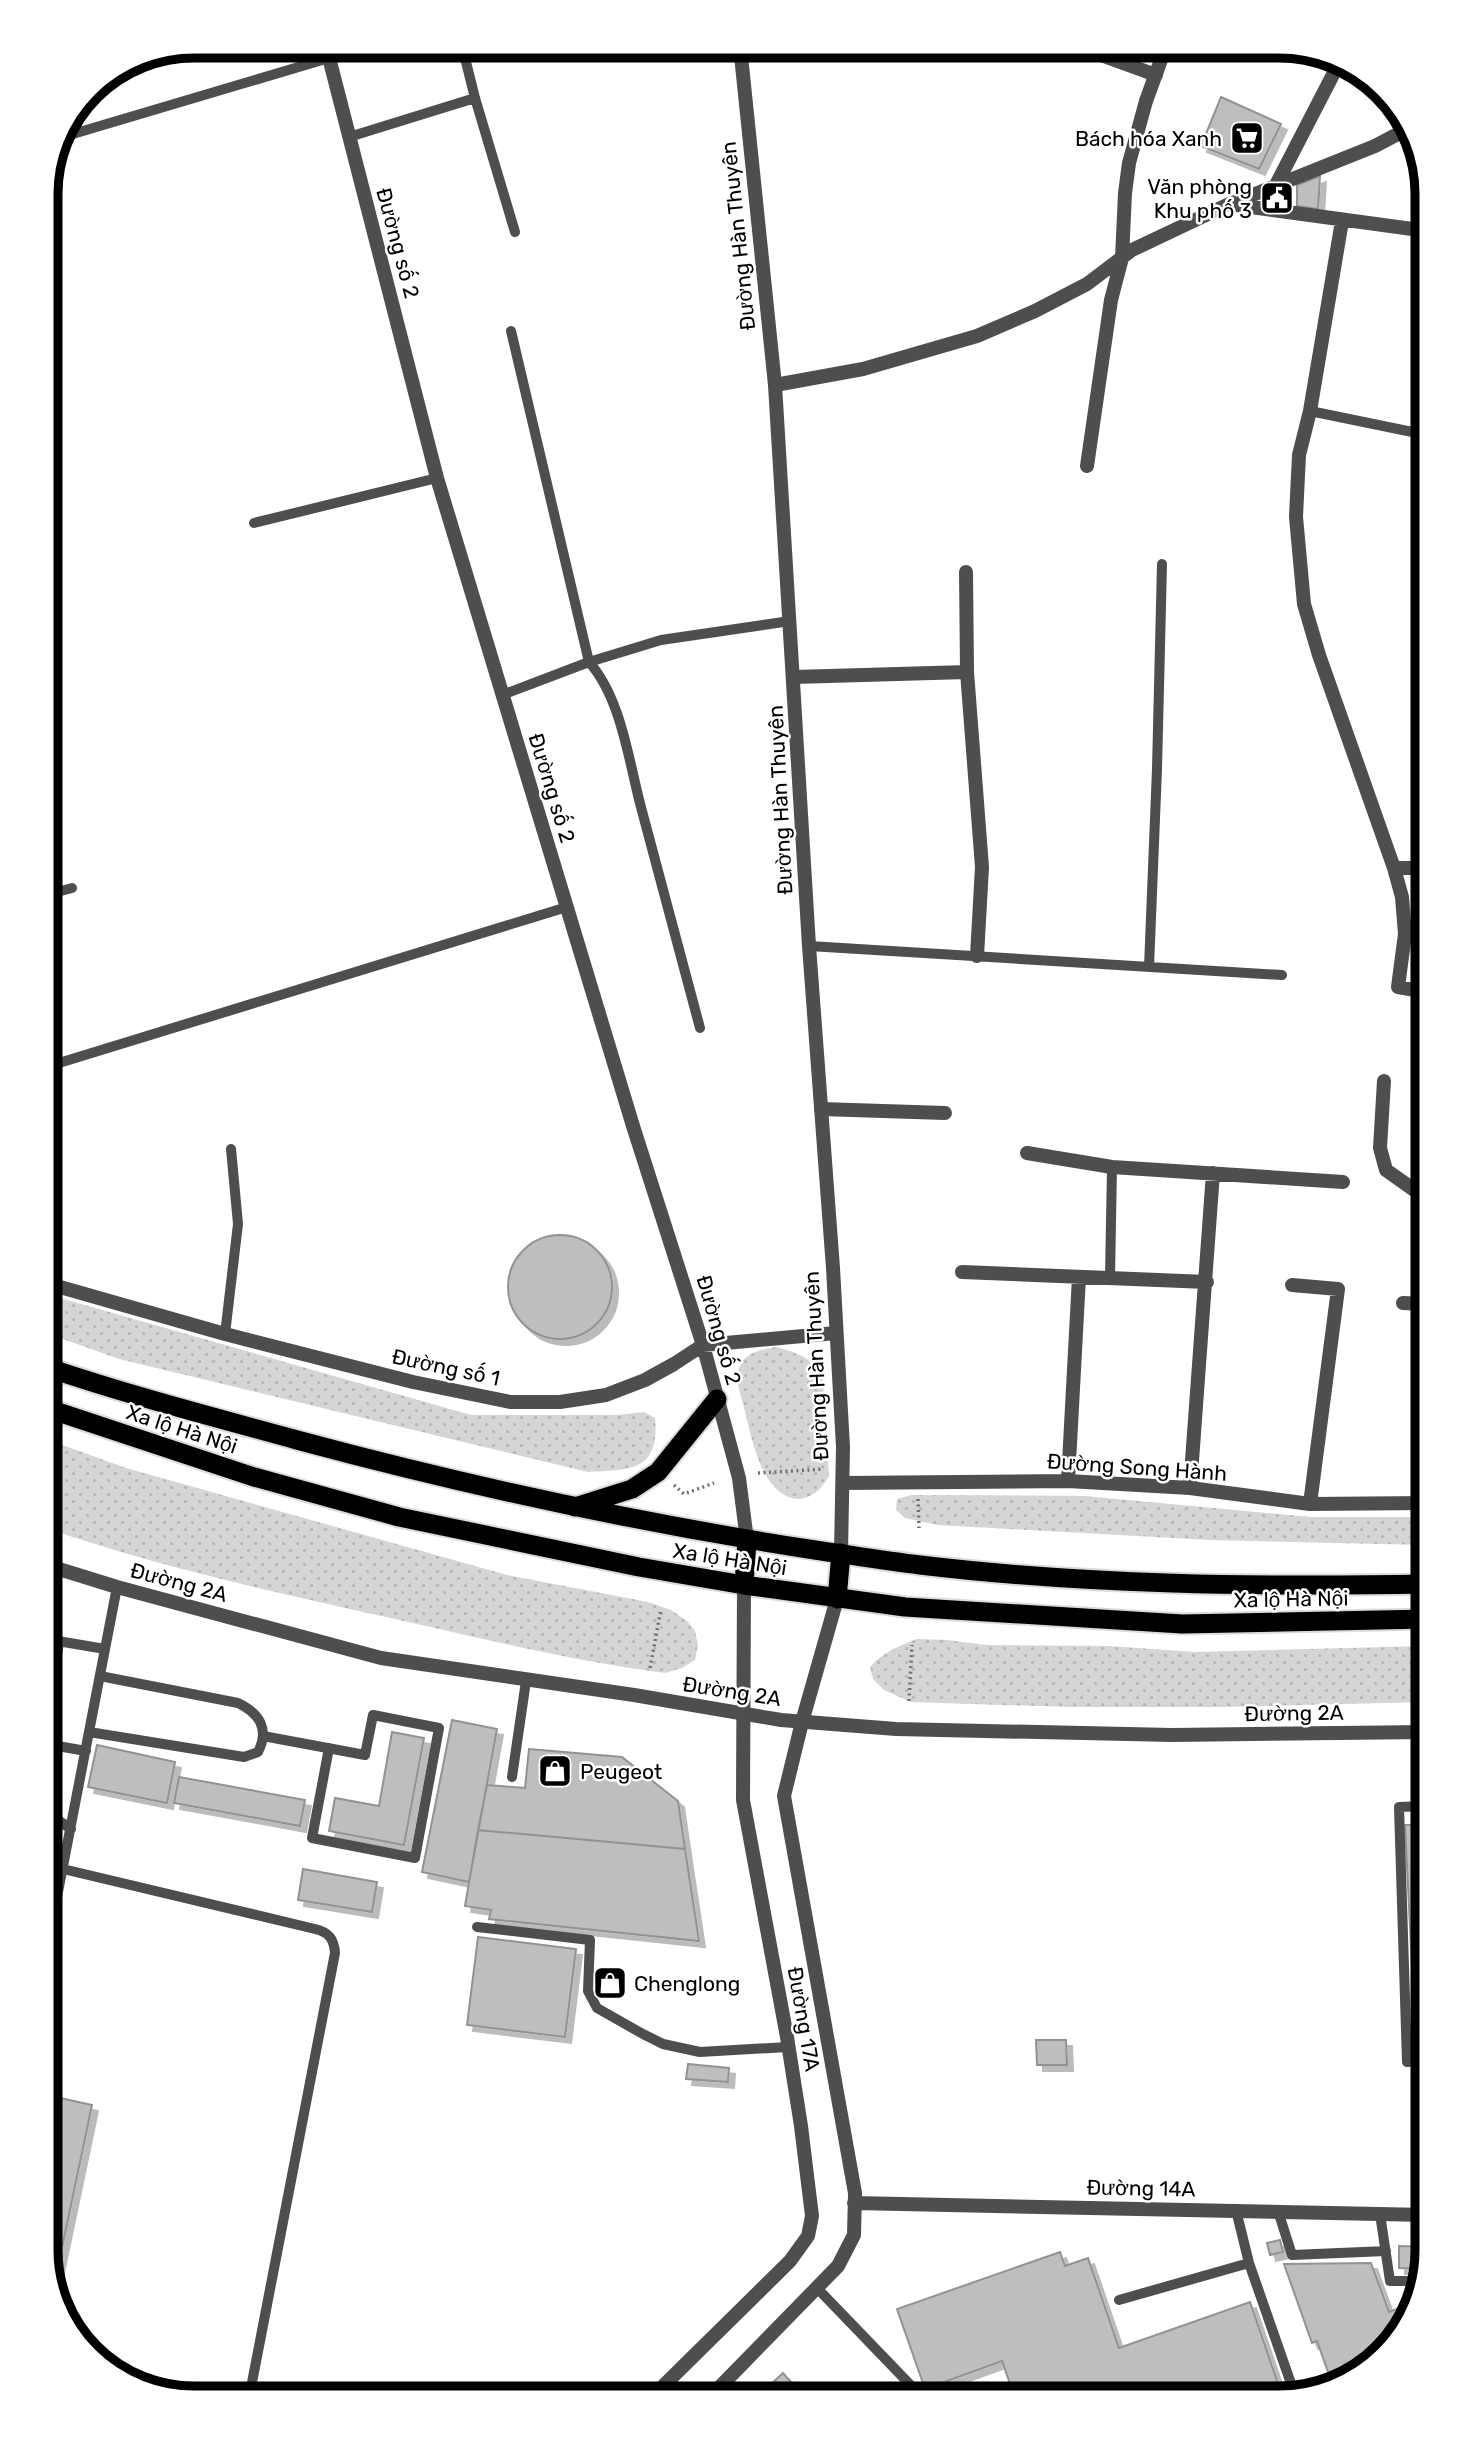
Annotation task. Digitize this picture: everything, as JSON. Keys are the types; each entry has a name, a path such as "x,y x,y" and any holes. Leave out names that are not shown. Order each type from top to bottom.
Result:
{"highway":[{"name":"Xa lộ Hà Nội","path":"58,1371 116,1391 411,1471 677,1528 747,1540 919,1565 1100,1581 1256,1586 1415,1584"},
{"path":"575,1507 632,1489 658,1472 717,1399"},
{"name":"Xa lộ Hà Nội","path":"58,1412 254,1476 399,1517 639,1567 744,1585 837,1598 976,1612 1182,1624 1415,1619"},
{"path":"744,1585 747,1540"},
{"path":"837,1598 841,1553"}],"street":[{"name":"Đường số 2","path":"329,58 437,478 633,1126 703,1345 739,1478 747,1540"},
{"name":"Đường Hàn Thuyên","path":"741,58 775,385 836,1333 843,1483 841,1553"},
{"path":"1109,58 1156,75"},
{"path":"1087,466 1111,300 1122,258 1129,163 1162,58"},
{"path":"1276,185 1335,70"},
{"path":"775,385 863,369 976,336 1087,285 1132,250 1229,204 1376,146 1401,133"},
{"path":"1229,204 1415,230"},
{"path":"1342,221 1310,411 1299,455 1296,517 1304,604 1402,897 1405,934 1398,987 1415,990"},
{"path":"966,572 967,671 982,867 977,956"},
{"path":"794,677 967,671"},
{"path":"1394,867 1415,868"},
{"path":"1384,1081 1380,1148 1386,1170 1415,1191"},
{"path":"821,1109 945,1113"},
{"path":"1027,1153 1112,1167 1343,1182"},
{"path":"1190,1488 1213,1173"},
{"path":"962,1272 1207,1282"},
{"path":"1068,1481 1079,1277"},
{"path":"1292,1285 1338,1289 1310,1504"},
{"name":"Đường số 1","path":"58,1286 225,1334 413,1382 510,1402 560,1402 606,1395 645,1380 703,1345 836,1333"},
{"path":"1403,1303 1415,1304"},
{"name":"Đường Song Hành","path":"843,1483 1068,1481 1190,1488 1310,1504 1415,1503"},
{"name":"Đường 2A","path":"58,1569 373,1656 526,1681 634,1695 743,1715 896,1729 1172,1735 1415,1732"},
{"name":"Đường 17A","path":"663,2386 790,2261 808,2236 812,2216 788,2047 743,1800 744,1585"},
{"name":"Đường 17A","path":"721,2386 838,2266 854,2235 851,2169 784,1796 837,1598"},
{"name":"Đường 14A","path":"854,2203 1415,2215"}],"lane":[{"path":"72,134 308,58"},
{"path":"465,58 515,232"},
{"path":"349,137 475,98"},
{"path":"511,331 589,662 600,674 610,693 700,1028"},
{"path":"1310,411 1415,433"},
{"path":"254,523 437,478"},
{"path":"1149,967 1162,564"},
{"path":"502,695 589,662 661,640 790,621"},
{"path":"58,892 72,888"},
{"path":"58,1063 567,908"},
{"path":"809,946 1282,975"},
{"path":"225,1334 238,1224 231,1149"},
{"path":"1110,1278 1112,1167"},
{"path":"58,1897 117,1587"},
{"path":"58,1654 60,1641 105,1649"},
{"path":"89,1732 244,1757 258,1752 263,1736 263,1727 256,1713 238,1703 100,1676"},
{"path":"512,1777 526,1681"},
{"path":"263,1736 329,1748 365,1755 373,1715 439,1728 415,1858 312,1838 329,1748"},
{"path":"58,1746 86,1751"},
{"path":"1415,1806 1399,1807 1407,2062 1415,2062"},
{"path":"58,1820 71,1829"},
{"path":"64,1869 324,1931 334,1943 332,1966 251,2386"},
{"path":"477,1927 590,1940 588,1991 597,2008 663,2043 687,2050 717,2052 788,2047"},
{"path":"1236,2210 1249,2263 1292,2385"},
{"path":"1278,2211 1292,2255 1386,2251"},
{"path":"1380,2214 1390,2281 1412,2281"},
{"path":"1119,2300 1249,2263"},
{"path":"817,2288 911,2386"}],"path":[{"path":"758,1473 824,1469"},
{"path":"670,1482 684,1494 714,1483"},
{"path":"918,1494 919,1528"},
{"path":"650,1668 661,1609"},
{"path":"909,1701 912,1645"}],"shaded area":[{"path":"58,1297 471,1415 617,1415 644,1412 655,1418 653,1449 640,1464 629,1468 588,1472 119,1359 58,1337"},
{"path":"776,1347 798,1354 810,1362 823,1381 829,1476 821,1487 805,1498 796,1499 779,1491 764,1472 754,1447 738,1383 738,1372 745,1358 758,1351"},
{"path":"58,1443 126,1468 507,1575 648,1602 671,1610 687,1621 695,1631 698,1645 695,1660 682,1668 665,1673 631,1668 496,1642 351,1609 219,1578 58,1532"},
{"path":"912,1495 1085,1496 1311,1517 1415,1517 1415,1545 1210,1540 938,1525 905,1518 896,1510 897,1499"},
{"path":"917,1639 986,1645 1109,1646 1195,1652 1415,1646 1415,1702 1224,1707 1069,1707 911,1702 884,1690 873,1679 870,1667 898,1647"}],"building":[{"name":"Bách hóa Xanh","path":"1221,97 1281,124 1259,169 1201,146"},
{"path":"1320,176 1318,209 1297,206 1297,185"},
{"path":"560,1235 580,1239 603,1258 608,1267 612,1287 608,1307 589,1330 580,1335 560,1339 540,1335 517,1316 512,1307 508,1287 512,1267 531,1244 540,1239"},
{"path":"452,1720 497,1729 469,1882 422,1872"},
{"path":"392,1732 424,1738 404,1845 329,1831 335,1798 379,1806"},
{"path":"97,1745 175,1762 167,1803 88,1787"},
{"path":"529,1749 622,1757 678,1801 685,1849 478,1830 487,1785 525,1788"},
{"path":"179,1777 305,1800 300,1826 174,1803"},
{"path":"1405,1825 1415,1825 1415,2030"},
{"path":"478,1830 685,1849 699,1941 489,1919 491,1910 465,1906"},
{"path":"303,1869 377,1882 372,1912 298,1900"},
{"path":"478,1937 576,1949 565,2037 467,2025"},
{"path":"1036,2040 1066,2040 1067,2065 1037,2065"},
{"path":"688,2064 729,2068 728,2082 686,2079"},
{"path":"58,2098 92,2105 59,2264"},
{"path":"1280,2240 1283,2252 1270,2255 1267,2243"},
{"path":"1399,2246 1415,2247 1414,2269 1399,2268"},
{"path":"1060,2252 1065,2266 1088,2258 1119,2348 1250,2302 1279,2386 1011,2386 1002,2361 933,2386 924,2386 897,2309"},
{"path":"1371,2263 1389,2312 1403,2307 1382,2340 1369,2353 1330,2376 1317,2341 1312,2343 1284,2264"},
{"path":"783,2373 794,2386 769,2386"}],"place":[{"name":"Bách hóa Xanh","path":"1247,138"},
{"name":"Văn phòng Khu phố 3","path":"1277,198"},
{"name":"Peugeot","path":"555,1771"},
{"name":"Chenglong","path":"610,1983"}]}
